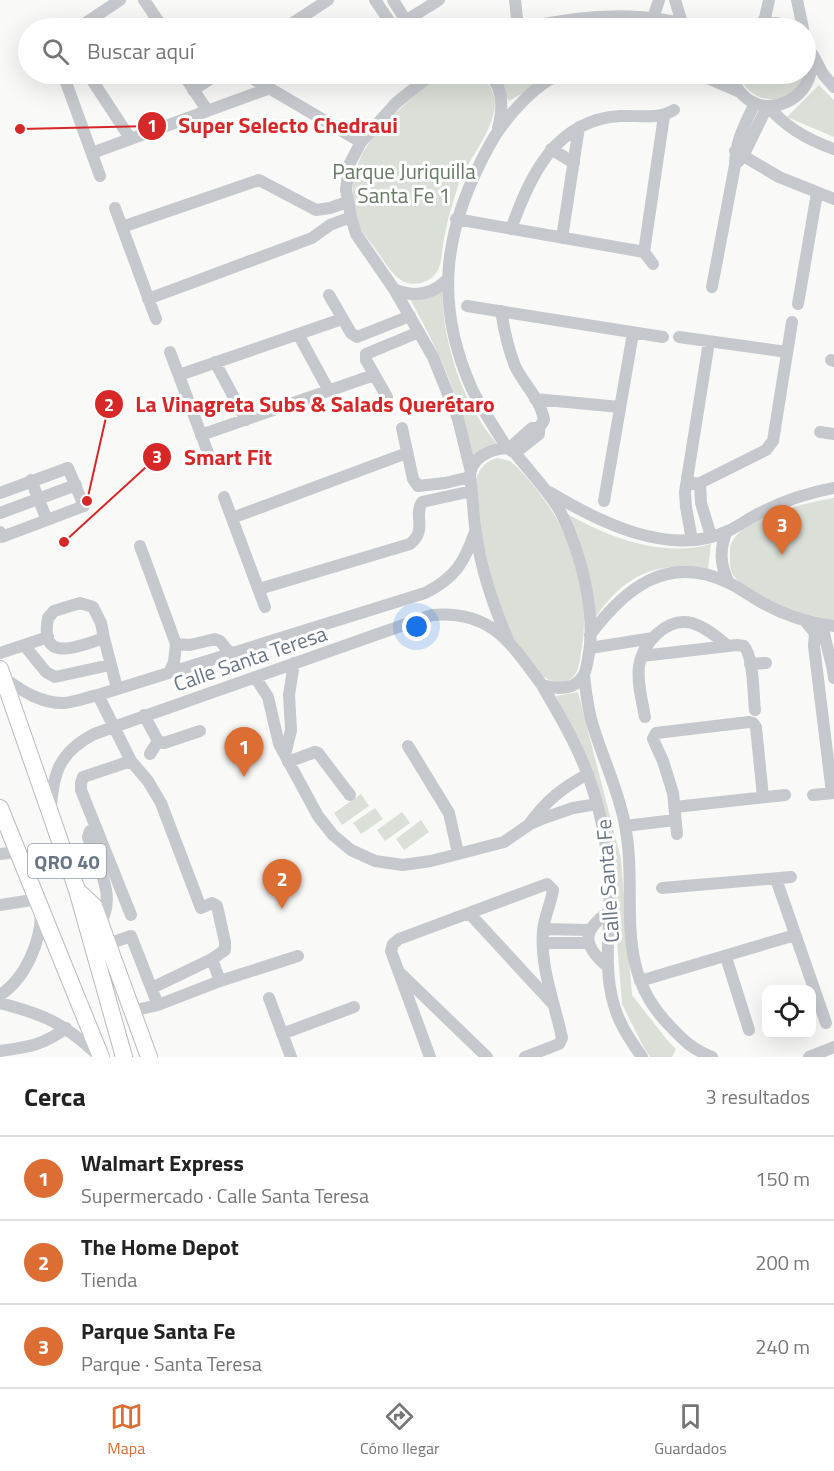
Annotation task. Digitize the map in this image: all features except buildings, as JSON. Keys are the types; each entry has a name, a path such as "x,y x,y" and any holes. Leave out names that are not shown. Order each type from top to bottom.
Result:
{"highway":[{"name":"QRO 40","path":"2,673 77,890 124,1057"},
{"name":"QRO 40","path":"0,808 101,1057"},
{"path":"77,890 94,906 149,1057"}],"street":[{"path":"93,18 120,0"},
{"path":"134,0 146,18"},
{"path":"144,0 156,18"},
{"path":"300,18 328,0"},
{"path":"375,0 387,18"},
{"path":"393,0 404,18"},
{"path":"411,18 439,0"},
{"path":"515,0 517,18"},
{"path":"582,18 653,18 659,0"},
{"path":"675,0 680,18"},
{"path":"765,18 769,0"},
{"path":"800,1 802,18"},
{"path":"816,57 832,81"},
{"path":"67,84 100,176"},
{"path":"95,84 130,138"},
{"path":"194,84 197,87"},
{"path":"196,84 207,110"},
{"path":"197,87 202,84"},
{"path":"263,84 361,142"},
{"path":"416,84 361,142 349,165 345,190 356,234 410,316 433,357 449,395 470,472 475,531 482,568 508,640"},
{"path":"496,84 500,92 503,110 498,129 478,167 456,219 448,279 451,321 462,365 482,408 510,450 544,489 560,512 574,543 583,575 590,641"},
{"path":"498,129 527,97 544,84"},
{"path":"721,84 764,105 800,134 834,148"},
{"path":"736,84 740,92"},
{"path":"764,105 781,106 792,102 801,95 809,84"},
{"path":"92,153 270,88"},
{"path":"712,287 738,157 738,140 764,105"},
{"path":"512,229 524,195 538,167 564,136 597,120 616,116 669,113 644,252"},
{"path":"562,238 579,127"},
{"path":"551,149 574,163"},
{"path":"738,157 779,177 834,199"},
{"path":"122,227 259,180 316,210 347,202"},
{"path":"798,304 817,193"},
{"path":"115,208 156,319"},
{"path":"148,299 312,238 326,228 351,218"},
{"path":"456,219 644,252 653,264"},
{"path":"394,289 403,293 423,294 432,291 448,279"},
{"path":"328,295 351,333 357,337 410,316"},
{"path":"466,306 663,338"},
{"path":"402,428 413,479 418,486 437,484 470,472 485,453 510,450 539,434 538,428 544,420 516,366 504,330 501,311"},
{"path":"179,375 342,319"},
{"path":"687,477 692,484 700,483 770,446 773,441 792,322"},
{"path":"387,398 366,360 368,352 419,332"},
{"path":"604,501 633,333"},
{"path":"298,334 328,391"},
{"path":"680,337 787,352"},
{"path":"692,540 686,507 687,477 709,342"},
{"path":"170,352 210,458"},
{"path":"214,362 246,420"},
{"path":"201,435 374,375"},
{"path":"535,399 621,407"},
{"path":"820,432 834,434"},
{"path":"232,518 407,453"},
{"path":"0,493 68,468 84,506 2,537 0,532"},
{"path":"31,480 47,520"},
{"path":"700,483 701,503 711,536"},
{"path":"0,513 76,485"},
{"path":"544,489 598,519 646,536 692,540 727,531 790,499 834,488"},
{"path":"259,589 410,544 420,531 419,507 422,502 472,491"},
{"path":"224,497 265,607"},
{"name":"Calle Santa Teresa","path":"2,673 27,694 47,701 66,703 98,695 425,593 443,584 457,570 467,553 475,531"},
{"path":"727,531 721,556 724,573 729,583"},
{"path":"140,546 176,644 174,662 170,671"},
{"path":"590,641 604,616 637,585 667,573 686,571 707,574 729,583 762,603 805,621 828,625 826,649 834,678"},
{"path":"104,638 60,650 48,637 48,618 54,611 80,603 93,607 101,623 117,688"},
{"name":"Calle Santa Teresa","path":"51,812 53,783 57,769 66,755 81,741 113,726 432,615 452,613 473,618 508,640"},
{"path":"805,621 815,633 814,646 828,718 833,793 813,795"},
{"path":"645,717 639,680 642,656 653,638 667,627 681,622 714,634 728,646"},
{"path":"0,653 48,637"},
{"path":"590,641 653,638"},
{"path":"176,644 190,645 215,639 230,652"},
{"name":"Calle Santa Fe","path":"508,640 542,685 573,741 588,774 597,804 609,873 608,967 614,1005 625,1032 642,1057"},
{"name":"Calle Santa Fe","path":"590,641 584,675 587,702 593,728 615,786 625,826 629,855 631,950 640,981 658,1014 692,1053 712,1057"},
{"path":"24,645 46,672 55,677 110,665"},
{"path":"642,656 744,646 748,652 755,710"},
{"path":"287,758 291,730 289,694 294,663"},
{"path":"750,664 766,663"},
{"path":"542,685 564,689 577,684 584,675"},
{"path":"255,677 268,697 275,732 318,816 333,835 351,850 375,861 403,865 431,861 504,842 530,824 573,808 597,804"},
{"path":"268,697 289,694"},
{"path":"98,695 131,761 153,788 161,803 201,908 212,903 217,906 225,942 225,950 152,988"},
{"path":"144,715 158,741 164,743 200,731"},
{"path":"677,834 669,777 653,739 656,733 753,723 756,727 764,797"},
{"path":"150,754 158,741"},
{"path":"408,746 449,813 458,853"},
{"path":"287,758 318,753 350,795"},
{"path":"131,761 83,777 81,783 81,790 95,829 131,915"},
{"path":"530,824 542,807 563,788 588,774"},
{"path":"563,788 573,808"},
{"path":"675,807 785,795"},
{"path":"625,826 675,820"},
{"path":"95,829 90,831 88,837 108,902 106,913 100,923"},
{"path":"0,854 18,852"},
{"path":"662,888 791,877"},
{"path":"776,879 826,1023"},
{"path":"430,1057 396,969 391,951 396,941 548,884 553,890 543,929 543,943 552,1003 561,1042 525,1057"},
{"path":"0,905 39,903 41,928 21,974 0,995"},
{"path":"608,967 594,956 588,943 589,930 596,921 610,911"},
{"path":"469,914 552,1003"},
{"path":"543,929 589,930"},
{"path":"640,981 795,935"},
{"path":"108,944 131,936 158,1005"},
{"path":"543,943 588,943"},
{"path":"132,1011 158,1005 220,981 298,956"},
{"path":"726,957 750,1030"},
{"path":"212,958 220,981"},
{"path":"396,969 486,1057"},
{"path":"269,998 291,1057"},
{"path":"0,1003 46,1016 66,1028 101,1057"},
{"path":"282,1034 354,1007"},
{"path":"0,1051 41,1043 66,1028"},
{"path":"808,1057 834,1047"}],"green space":[{"name":"Parque Juriquilla Santa Fe 1","path":"430,84 488,84 494,95 495,107 486,134 458,186 438,270 425,282 416,284 402,281 393,273 364,235 358,225 353,203 353,187 355,172 368,144 389,119"},
{"path":"499,84 539,84 509,101"},
{"path":"745,84 801,84 794,92 783,98 770,99 758,96"},
{"path":"819,85 834,100 834,137 787,117"},
{"path":"442,289 446,331 457,372 475,411 499,446 472,459 460,411 448,377 409,297 427,298"},
{"path":"497,458 510,461 516,466 548,505 561,526 578,572 583,596 582,647 577,671 573,677 560,682 547,679 534,668 522,652 502,616 491,588 483,548 476,480 484,466"},
{"path":"834,498 834,621 800,614 778,605 735,578 730,567 730,549 733,540 740,532 751,524 779,512"},
{"path":"564,512 598,530 635,543 673,548 692,548 711,544 708,570 673,567 642,574 616,592 594,620 586,564"},
{"path":"578,692 621,859 632,995 676,1049 672,1057 650,1057 622,1004 608,829 556,696"},
{"path":"361,794 369,806 342,825 334,813"},
{"path":"375,808 383,819 361,834 353,823"},
{"path":"402,812 410,823 385,841 377,830"},
{"path":"421,820 429,832 404,850 396,839"}],"place":[{"name":"Super Selecto Chedraui","path":"20,129"},
{"name":"La Vinagreta Subs & Salads Querétaro","path":"87,501"},
{"name":"Smart Fit","path":"64,542"},
{"name":"Parque Santa Fe","path":"782,555"},
{"name":"Walmart Express","path":"244,777"},
{"name":"The Home Depot","path":"282,909"}]}
